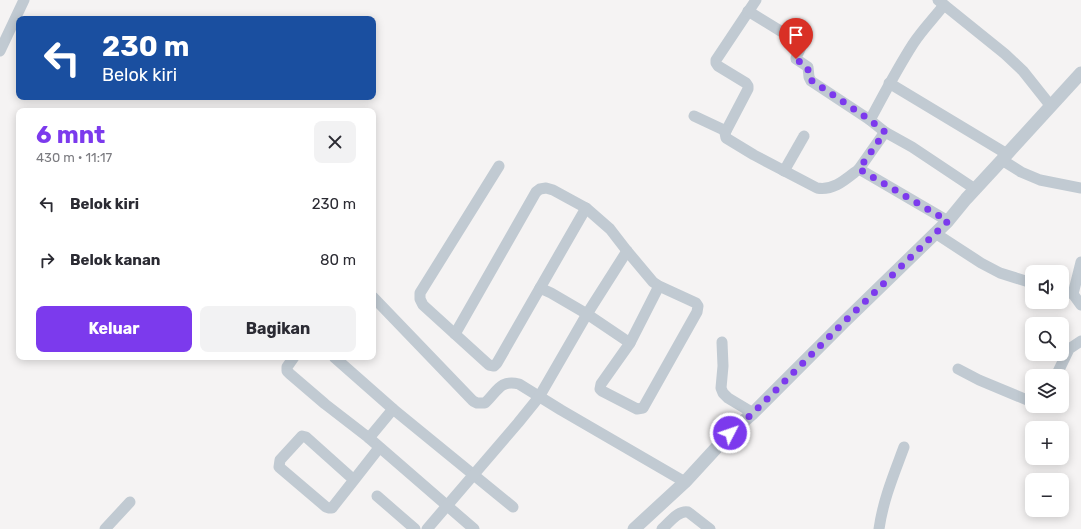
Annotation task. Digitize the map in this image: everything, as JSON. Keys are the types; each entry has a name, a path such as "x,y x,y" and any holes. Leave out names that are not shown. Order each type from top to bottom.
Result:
{"street":[{"path":"16,16 24,0"},
{"path":"756,0 716,60 718,66 746,83 748,86 748,89 726,131 726,138 784,171 817,188 823,189 835,186 859,169 885,132"},
{"path":"870,120 889,83 941,2 1005,54 1023,71 1050,106"},
{"path":"748,11 800,43 801,46 796,59 808,68 809,79 870,120 885,132 912,147 976,189"},
{"path":"0,51 16,17"},
{"path":"634,529 684,482 730,433 753,413 948,221 1078,76"},
{"path":"889,83 1004,157 1021,172 1040,180 1081,188"},
{"path":"694,116 726,131"},
{"path":"784,171 804,136"},
{"path":"499,166 420,293 420,299 424,304 489,365 494,366 500,359 586,208"},
{"path":"859,169 948,221"},
{"path":"455,334 536,192 540,189 546,188 553,190 586,208 610,229 653,282 696,303 698,306 697,312 643,408 634,408 602,391 600,389 601,384 630,343 659,286"},
{"path":"936,233 981,263 1000,273 1025,281"},
{"path":"427,529 539,397 587,314 627,251"},
{"path":"1069,288 1081,262"},
{"path":"540,288 587,314 630,343"},
{"path":"1069,294 1081,305"},
{"path":"376,300 473,401 477,403 485,403 500,386 511,382 518,384 684,482"},
{"path":"1059,369 1069,349 1081,341"},
{"path":"722,342 723,366 721,388 723,393 728,398 753,413"},
{"path":"292,360 287,367 287,371 290,374 325,404 369,438 474,529"},
{"path":"337,360 393,409 513,507"},
{"path":"958,369 979,380 1025,399"},
{"path":"369,438 393,409"},
{"path":"354,480 306,436 302,436 278,464 279,467 326,507 332,508 354,480 379,448"},
{"path":"878,529 887,492 904,448"},
{"path":"377,496 415,529"},
{"path":"105,529 130,502"},
{"path":"662,529 683,511 688,512 710,529"}],"route":[{"path":"730,433 753,413 948,221 859,169 885,132 870,120 809,79 808,68 796,59"}]}
